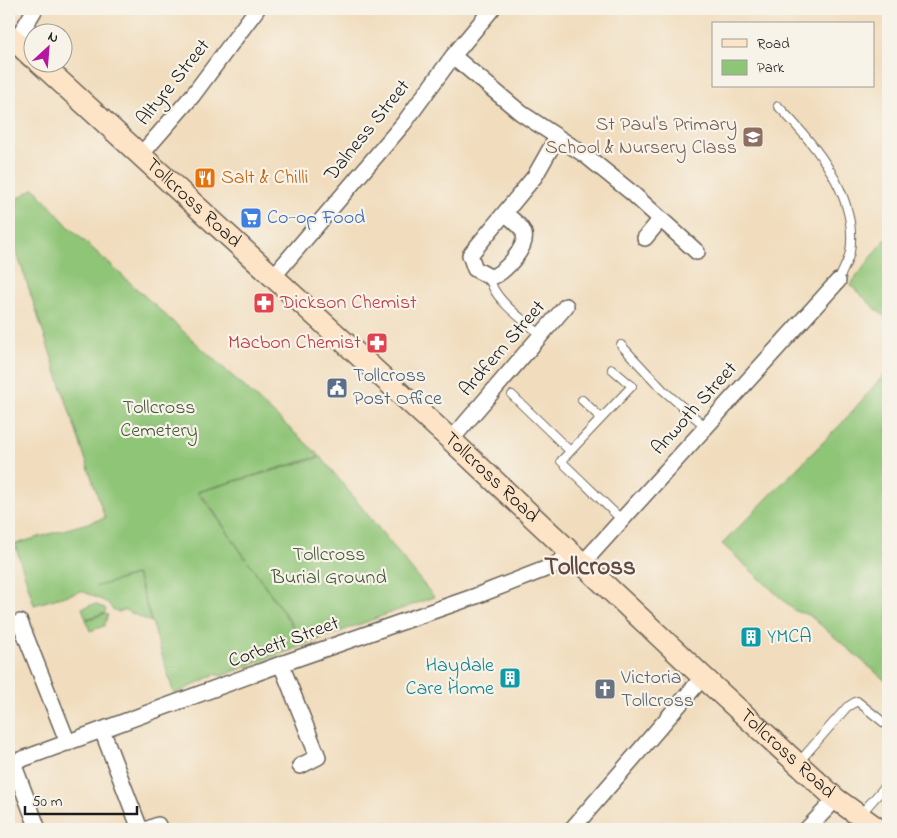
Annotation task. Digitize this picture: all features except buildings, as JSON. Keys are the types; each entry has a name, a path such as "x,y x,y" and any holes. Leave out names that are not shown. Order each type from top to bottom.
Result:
{"street":[{"path":"22,50 11,43 35,9"},
{"name":"Altyre Street","path":"139,157 193,94 257,9"},
{"name":"Dalness Street","path":"273,277 404,123 453,56 492,9"},
{"path":"453,56 521,113 584,155 625,187 697,252"},
{"name":"Tollcross Road","path":"50,72 139,157 451,440 576,559 798,764 836,798 878,829"},
{"path":"505,213 523,232 524,242 518,253 497,275 490,277 475,269 470,262 470,255 535,176 557,137"},
{"path":"645,238 660,220"},
{"name":"Anwoth Street","path":"576,559 622,520 838,281"},
{"name":"Ardfern Street","path":"451,440 566,306"},
{"name":"Corbett Street","path":"11,764 281,664 576,559"},
{"path":"20,622 68,743"},
{"path":"281,664 318,757 300,766"},
{"path":"572,829 703,677"},
{"path":"102,730 140,829"},
{"path":"11,764 38,829"},
{"path":"807,829 836,798"}],"lane":[{"path":"778,106 821,159 842,191 851,224 850,253 838,281"},
{"path":"490,277 491,286 496,295 541,335"},
{"path":"621,345 663,390 706,427"},
{"path":"612,369 632,386 561,461 622,520"},
{"path":"512,395 570,452"},
{"path":"582,400 601,418"},
{"path":"798,764 847,708 857,701 888,726"},
{"path":"860,816 888,783"}],"green space":[{"name":"Tollcross Cemetery","path":"34,188 69,227 320,456 197,492 246,559 209,504 198,492 321,457 434,597 306,644 248,561 305,645 221,676 215,674 174,694 137,574 95,587 137,575 151,622 125,610 119,612 112,609 108,603 82,591 34,605 15,544 105,518 9,229 9,204"},
{"path":"888,236 888,320 850,285"},
{"path":"888,370 888,683 809,615 795,611 722,544 842,423"},
{"path":"95,604 106,609 105,613 86,619 82,608"},
{"path":"104,614 108,615 104,626 90,631 86,620"}],"place":[{"name":"St Paul's Primary School & Nursery Class","path":"753,137"},
{"name":"Salt & Chilli","path":"205,178"},
{"name":"Co-op Food","path":"251,218"},
{"name":"Dickson Chemist","path":"264,303"},
{"name":"Macbon Chemist","path":"377,343"},
{"name":"Tollcross Post Office","path":"337,388"},
{"name":"YMCA","path":"751,637"},
{"name":"Haydale Care Home","path":"510,678"},
{"name":"Victoria Tollcross","path":"605,689"}],"district":[{"name":"Tollcross","path":"590,568"}],"park label":[{"name":"Tollcross Burial Ground","path":"329,566"}]}
